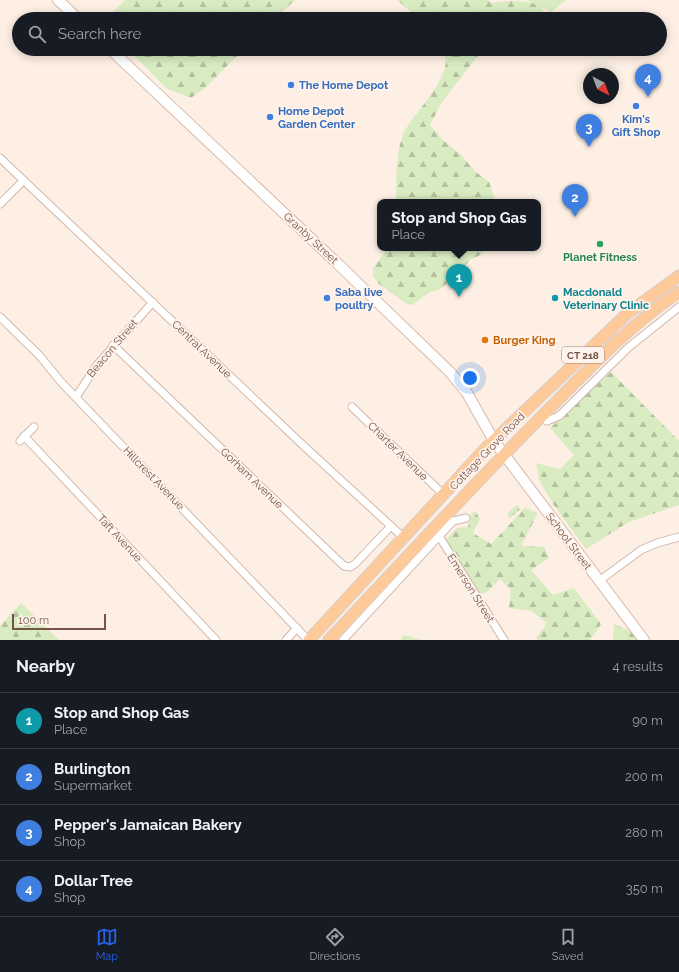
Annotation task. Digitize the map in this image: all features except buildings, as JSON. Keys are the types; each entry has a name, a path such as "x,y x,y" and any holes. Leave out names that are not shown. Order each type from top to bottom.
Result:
{"main road":[{"path":"58,0 71,12"},
{"name":"Granby Street","path":"117,56 442,363 467,394 494,441"},
{"name":"Cottage Grove Road","path":"308,640 494,441 628,313 679,276"},
{"name":"Cottage Grove Road","path":"329,640 504,454 599,358 635,324 679,292"},
{"name":"School Street","path":"494,441 644,640"}],"street":[{"name":"Central Avenue","path":"0,158 22,181 404,538"},
{"path":"0,204 22,181"},
{"name":"Beacon Street","path":"76,397 88,377 113,345 153,302"},
{"name":"Cottage Grove Road","path":"541,417 547,421 559,416 648,330 679,307"},
{"name":"Hillcrest Avenue","path":"0,317 40,355 76,397 308,640"},
{"name":"Gorham Avenue","path":"113,345 344,566 349,567 356,563 391,526"},
{"path":"599,358 608,367"},
{"name":"Charter Avenue","path":"352,407 444,495"},
{"name":"Taft Avenue","path":"34,427 22,439 216,640"},
{"path":"343,640 453,521 466,518"},
{"name":"Emerson Street","path":"439,536 504,640"},
{"path":"599,581 641,550 657,543 679,537"},
{"path":"286,640 297,628"}],"green space":[{"path":"125,0 295,0 282,12 113,12"},
{"path":"397,0 487,0 492,3 504,1 524,2 542,6 544,12 411,12"},
{"path":"527,0 566,0 551,12"},
{"path":"135,56 237,56 205,88 191,98 166,88"},
{"path":"445,56 478,56 442,102 430,125 476,172 489,182 495,199 396,199 397,168 400,143 408,126 440,81 446,59"},
{"path":"386,251 484,251 482,254 470,260 453,279 438,290 430,292 412,305 407,304 379,284 373,276 373,268"},
{"path":"611,372 679,441 679,505 629,522 586,549 553,504 539,480 536,463 560,469 574,455 550,428"},
{"path":"517,505 521,509 510,518 507,514"},
{"path":"525,508 538,513 521,546 544,547 549,558 531,570 553,595 574,588 601,624 590,640 538,640 536,638 547,623 532,611 509,608 511,590 500,579 487,592 477,595 443,543 457,528 468,527 471,514 475,511 480,519 473,533 491,544"},
{"path":"21,603 59,640 0,640 0,626"},
{"path":"614,624 641,636 644,640 613,640"},
{"path":"403,635 419,639 421,640 401,640"}],"place":[{"name":"The Home Depot","path":"291,85"},
{"name":"Dollar Tree","path":"648,97"},
{"name":"Kim's Gift Shop","path":"636,106"},
{"name":"Home Depot Garden Center","path":"270,117"},
{"name":"Pepper's Jamaican Bakery","path":"589,147"},
{"name":"Burlington","path":"575,217"},
{"name":"Planet Fitness","path":"600,244"},
{"name":"Stop and Shop Gas","path":"459,297"},
{"name":"Saba live poultry","path":"327,298"},
{"name":"Macdonald Veterinary Clinic","path":"555,298"},
{"name":"Burger King","path":"485,340"}]}
